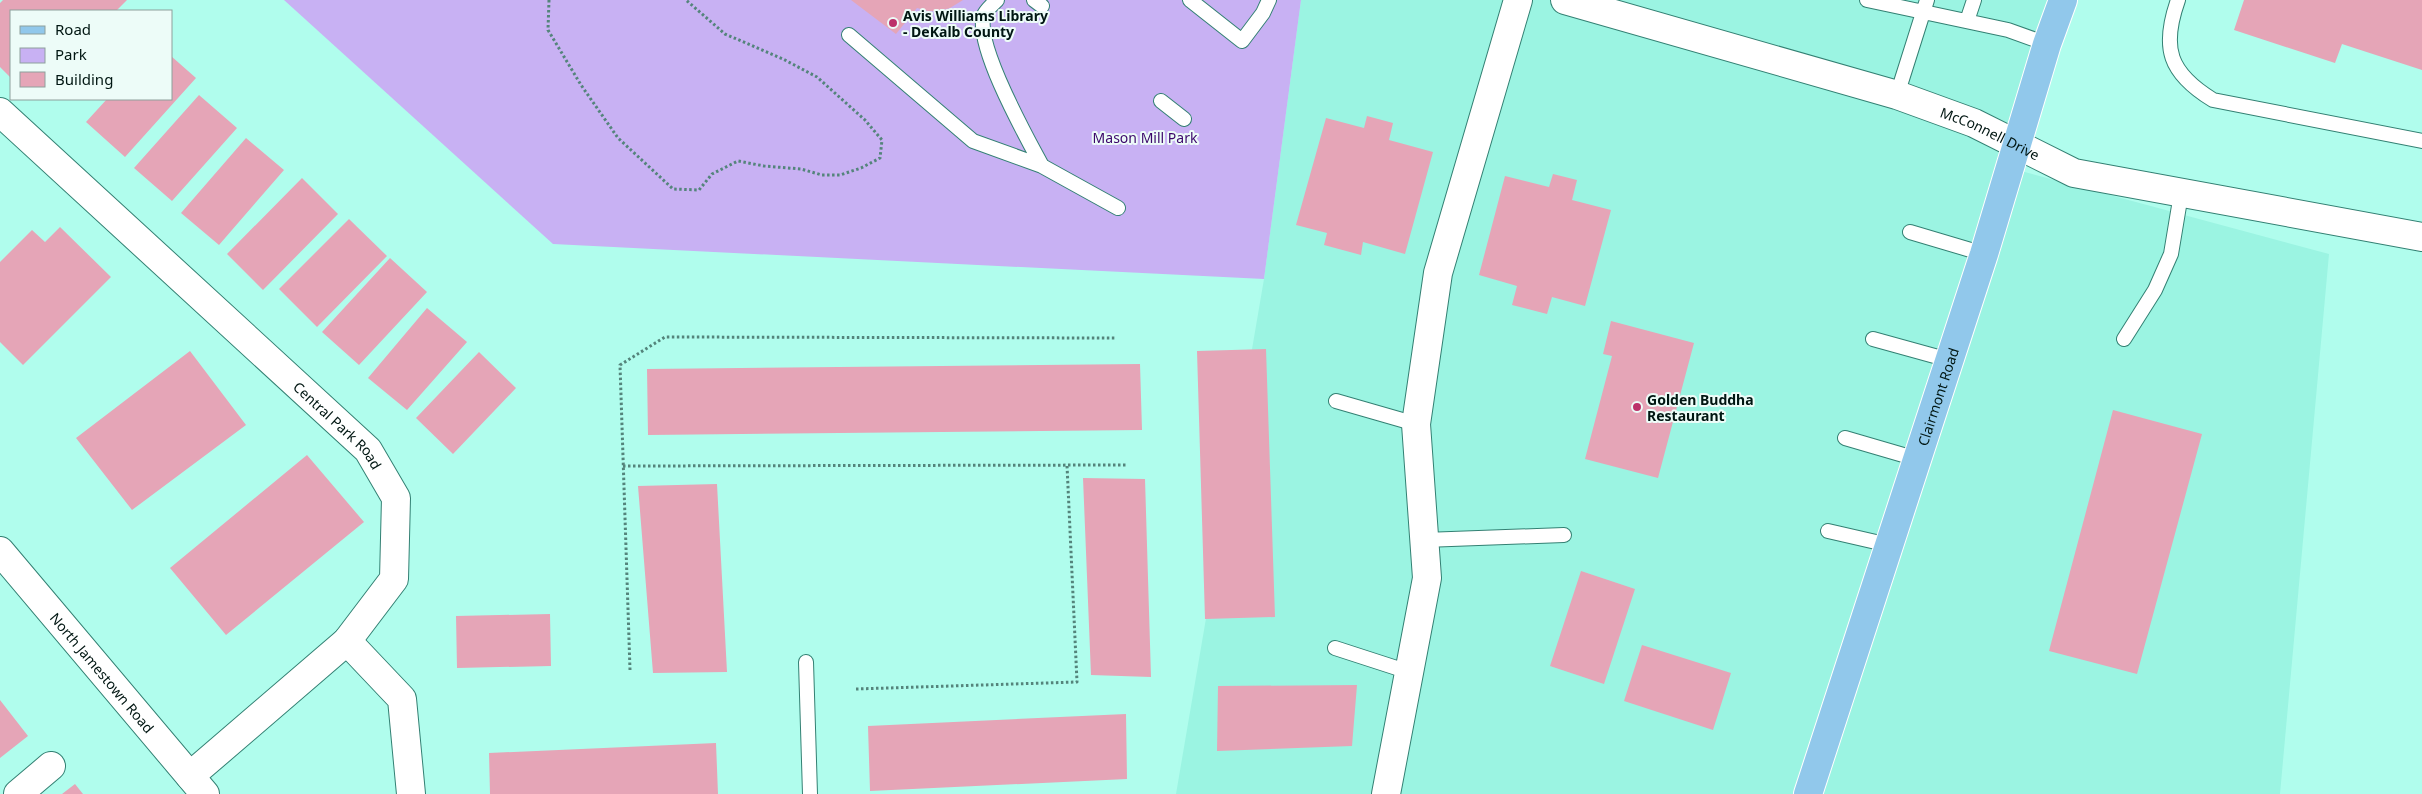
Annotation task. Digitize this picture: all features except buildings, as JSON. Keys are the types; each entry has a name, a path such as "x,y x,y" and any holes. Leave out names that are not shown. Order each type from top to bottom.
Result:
{"main road":[{"name":"Clairmont Road","path":"1808,794 1984,254 2016,143 2063,0"}],"street":[{"path":"1386,794 1427,578 1416,424 1438,272 1518,0"},
{"name":"McConnell Drive","path":"1565,0 1897,95 1974,123 2074,173 2422,237"},
{"name":"Central Park Road","path":"0,112 368,450 396,498 394,579 348,641 198,785"},
{"name":"North Jamestown Road","path":"0,551 198,785"},
{"path":"348,641 402,699 411,794"},
{"path":"18,794 51,766"}],"lane":[{"path":"996,0 984,14 983,28 1000,85 1042,166"},
{"path":"1190,0 1242,40 1263,13 1269,0"},
{"path":"1871,0 1926,5 1968,21 2008,30 2047,44"},
{"path":"1968,21 1974,0"},
{"path":"2178,0 2169,25 2172,60 2191,86 2213,100 2422,141"},
{"path":"1897,95 1926,5"},
{"path":"849,36 973,141 1042,166 1118,208"},
{"path":"1161,101 1184,119"},
{"path":"2124,339 2154,290 2172,254 2181,194"},
{"path":"1910,232 1984,254"},
{"path":"1873,339 1949,360"},
{"path":"1336,401 1416,424"},
{"path":"1845,438 1917,459"},
{"path":"1828,530 1889,545"},
{"path":"1424,540 1564,535"},
{"path":"1335,648 1409,672"},
{"path":"806,662 810,794"}],"path":[{"path":"549,0 548,30 581,85 618,138 673,189 699,190 712,174 738,161 764,166 801,169 822,175 840,175 861,168 880,158 882,140 865,120 817,77 783,59 725,34 686,0"},
{"path":"630,670 620,365 665,336 1115,338"},
{"path":"856,689 1077,682 1067,465"},
{"path":"623,466 1126,465"}],"shaded area":[{"path":"1301,0 2061,0 2006,167 2329,254 2280,794 1176,794 1264,279"}],"green space":[{"name":"Mason Mill Park","path":"284,0 1301,0 1264,279 553,244"}],"place":[{"name":"Avis Williams Library - DeKalb County","path":"893,23"},
{"name":"Golden Buddha Restaurant","path":"1637,407"}]}
